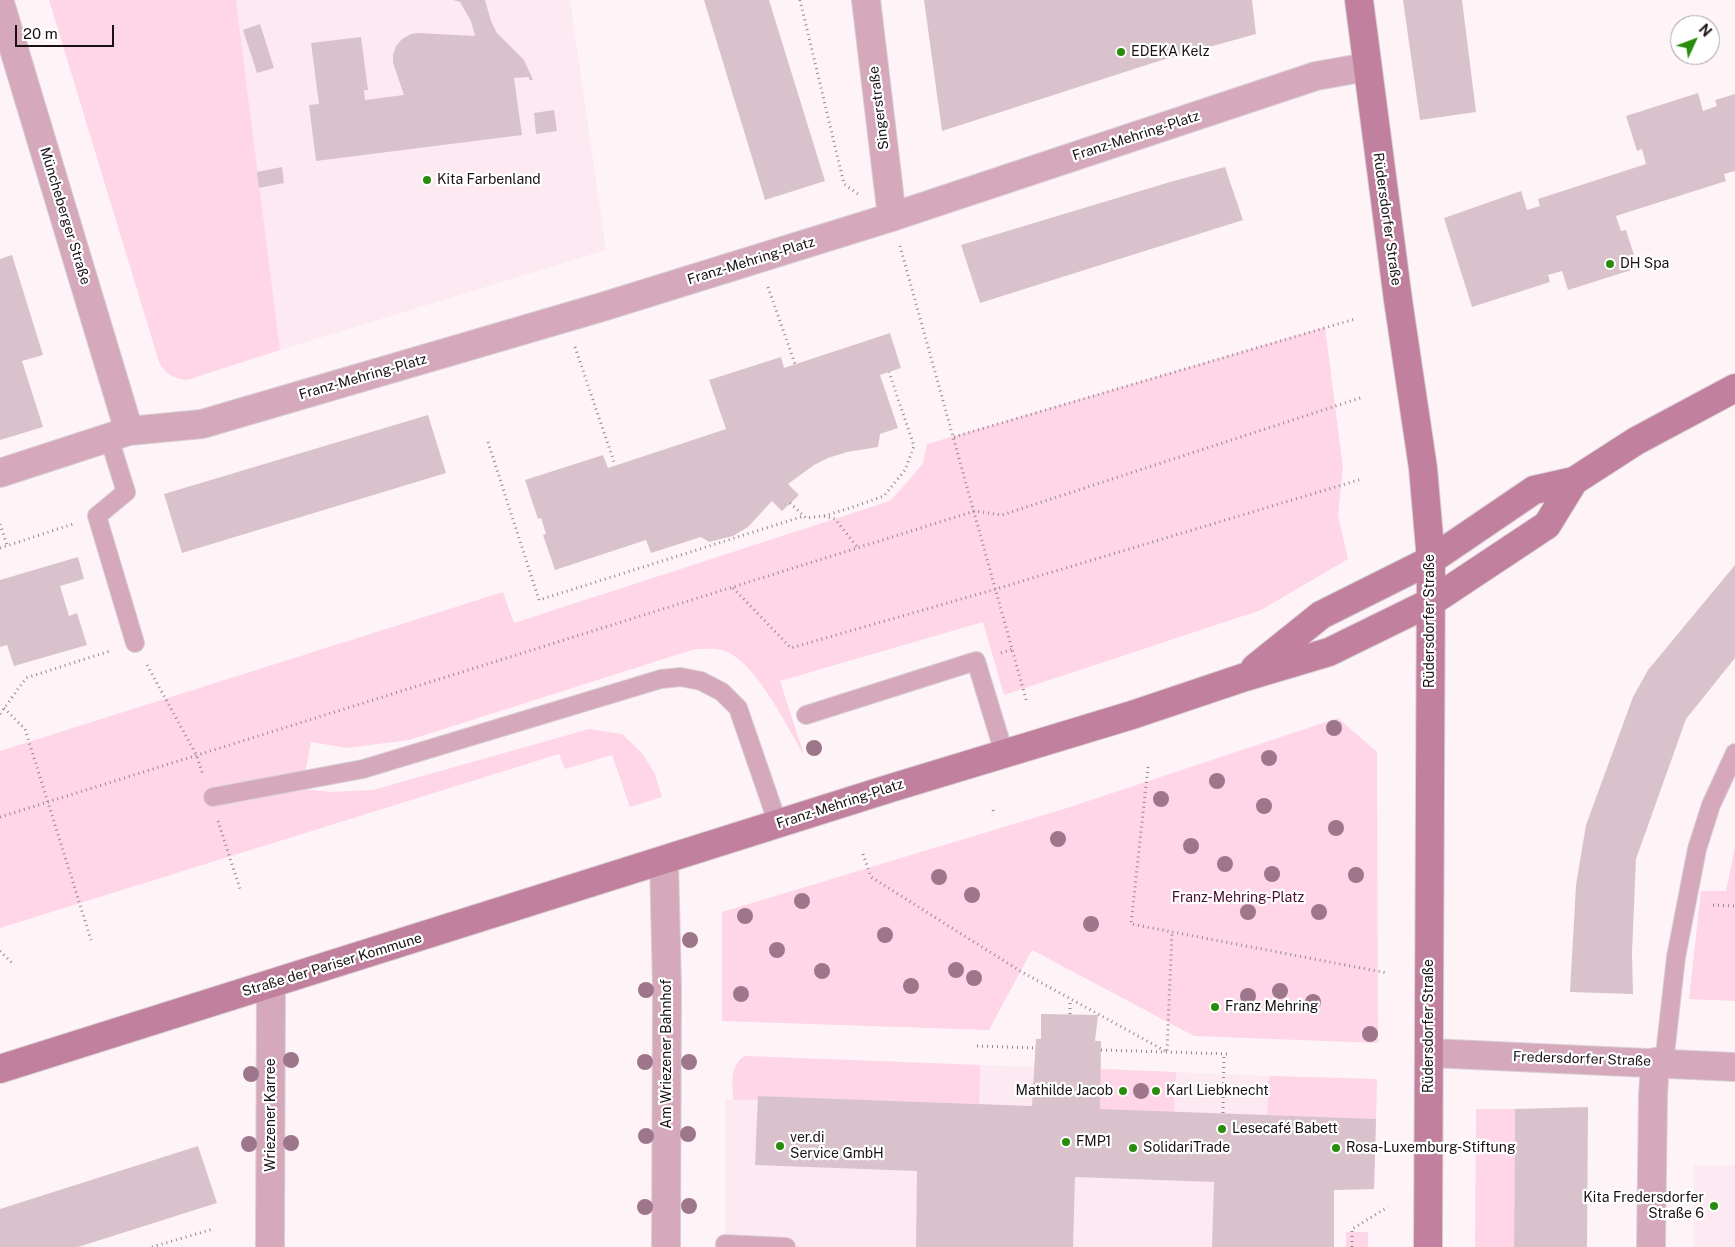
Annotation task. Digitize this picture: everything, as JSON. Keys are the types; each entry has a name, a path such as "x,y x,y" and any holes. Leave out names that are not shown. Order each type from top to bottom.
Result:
{"street":[{"name":"Singerstraße","path":"866,0 892,216"},
{"name":"Rüdersdorfer Straße","path":"1359,0 1398,300 1423,468 1431,560 1428,1247"},
{"name":"Müncheberger Straße","path":"0,3 119,434"},
{"name":"Franz-Mehring-Platz","path":"119,434 202,424 566,318 892,216 1316,76 1367,67"},
{"path":"1431,560 1534,490 1574,481 1636,441 1735,388"},
{"path":"0,473 119,434"},
{"path":"1431,602 1547,525 1574,481"},
{"name":"Franz-Mehring-Platz","path":"1244,677 1321,615 1431,560"},
{"name":"Franz-Mehring-Platz","path":"664,861 1244,677 1329,652 1431,602"},
{"name":"Straße der Pariser Kommune","path":"0,1070 664,861"},
{"name":"Am Wriezener Bahnhof","path":"664,861 667,988 666,1247"},
{"name":"Wriezener Karree","path":"270,1247 271,984"},
{"name":"Fredersdorfer Straße","path":"1430,1053 1735,1067"},
{"path":"1652,1247 1653,1096 1659,1063"}],"lane":[{"path":"119,434 126,492 97,516 135,643"},
{"path":"806,715 976,661 1004,753"},
{"path":"213,797 363,769 660,679 681,677 701,681 722,692 738,708 778,824"},
{"path":"1659,1063 1676,957 1697,849 1711,805 1735,753"},
{"path":"725,1244 786,1247"}],"path":[{"path":"800,0 844,184 892,216 1027,703"},
{"path":"759,258 795,364"},
{"path":"566,318 616,465"},
{"path":"954,437 1355,318"},
{"path":"790,503 806,518 824,516 884,496 905,470 914,446 889,372"},
{"path":"0,817 975,511 1002,515 1362,397"},
{"path":"488,442 539,600 804,516"},
{"path":"733,588 791,648 996,589 1362,479"},
{"path":"0,548 97,516"},
{"path":"824,516 835,519 858,548"},
{"path":"0,524 7,546"},
{"path":"0,714 26,678 135,643 197,756"},
{"path":"4,708 26,729 91,940"},
{"path":"1148,767 1131,924 1387,973"},
{"path":"863,854 872,877 1020,971 1166,1052"},
{"path":"1166,1052 1172,932"},
{"path":"0,951 14,965"},
{"path":"1070,999 1070,1014"},
{"path":"977,1046 1036,1048"},
{"path":"1101,1050 1230,1054"},
{"path":"1223,1113 1224,1054"},
{"path":"1352,1247 1352,1229 1388,1207"},
{"path":"152,1247 213,1229"}],"shaded area":[{"name":"Kita Farbenland","path":"236,0 570,0 606,250 280,350"},
{"path":"1041,1014 1098,1015 1095,1040 1101,1041 1101,1069 1377,1079 1374,1189 1334,1190 1334,1247 725,1247 725,1099 733,1100 734,1069 740,1059 745,1056 1034,1067 1036,1039 1041,1038"},
{"name":"Kita Fredersdorfer Straße 6","path":"1694,1165 1735,1165 1735,1247 1694,1247"}],"green space":[{"path":"49,0 236,0 280,350 187,380 170,375 164,370 159,362"},
{"path":"1325,327 1343,468 1338,515 1348,559 1261,610 1004,695 983,622 780,681 804,755 769,695 747,667 735,656 722,650 712,649 695,649 409,740 347,748 311,742 302,789 331,792 373,790 589,729 622,734 642,753 654,772 662,797 630,807 612,755 565,769 559,754 0,928 0,751 503,592 514,623 890,501 923,463 927,444"},
{"name":"Franz-Mehring-Platz","path":"1338,718 1377,752 1378,1043 1194,1036 1032,950 989,1030 722,1021 722,912 1067,808"},
{"path":"1735,847 1735,1001 1689,999 1701,891 1726,891"},
{"path":"745,1056 980,1065 979,1104 758,1096 758,1100 733,1100 734,1070 736,1064"},
{"path":"1100,1069 1176,1072 1174,1112 1100,1109"},
{"path":"1269,1076 1377,1079 1376,1119 1267,1115"},
{"path":"1476,1109 1515,1109 1514,1247 1475,1247"},
{"path":"1346,1232 1368,1232 1368,1247 1346,1247"}],"building":[{"path":"453,0 485,0 491,21 497,33 524,60 533,80 529,80 529,77 514,78 522,135 316,161 309,105 319,104 311,43 361,37 368,90 364,90 365,100 404,95 393,63 396,46 402,39 411,34 418,33 475,36 471,21 460,2"},
{"path":"704,0 769,0 825,181 765,200"},
{"path":"924,0 1252,0 1256,34 1159,61 942,131"},
{"path":"1403,0 1462,0 1476,112 1420,120"},
{"path":"260,24 274,68 257,73 243,30"},
{"path":"1698,93 1703,111 1717,106 1715,100 1735,94 1735,171 1724,174 1726,181 1616,216 1621,231 1626,230 1638,268 1568,290 1562,271 1548,275 1550,282 1472,307 1444,218 1521,191 1527,210 1540,206 1538,199 1646,164 1642,149 1637,151 1626,116"},
{"path":"554,110 557,131 536,134 534,113"},
{"path":"282,167 284,183 259,188 257,172"},
{"path":"1225,167 1243,220 980,303 961,245"},
{"path":"12,255 43,355 22,361 43,427 0,440 0,259"},
{"path":"890,333 901,368 880,375 898,428 880,434 878,447 847,452 814,465 788,484 799,495 782,511 772,501 748,527 733,536 709,542 701,537 651,553 646,540 555,570 543,535 546,534 541,518 538,519 525,480 603,455 608,468 726,429 709,380 781,357 784,368"},
{"path":"428,415 446,473 182,553 164,494"},
{"path":"78,557 84,579 60,586 69,616 77,613 87,645 14,666 7,645 0,647 0,580"},
{"path":"1735,565 1735,658 1686,719 1636,859 1632,953 1633,994 1570,992 1576,885 1586,825 1633,697 1648,670"},
{"name":"FMP1","path":"1041,1014 1098,1015 1095,1041 1101,1041 1100,1109 1376,1119 1374,1189 1334,1190 1334,1247 1212,1247 1214,1182 1075,1177 1073,1247 916,1247 917,1171 755,1165 758,1096 1032,1106 1036,1039 1041,1039"},
{"path":"1588,1107 1587,1247 1514,1247 1515,1109"},
{"path":"198,1146 217,1203 78,1247 0,1247 0,1209"}],"place":[{"name":"EDEKA Kelz","path":"1121,52"},
{"name":"Kita Farbenland","path":"427,180"},
{"name":"DH Spa","path":"1610,264"},
{"name":"Franz Mehring","path":"1215,1007"},
{"name":"Mathilde Jacob","path":"1123,1091"},
{"name":"Karl Liebknecht","path":"1156,1091"},
{"name":"Lesecafé Babett","path":"1222,1129"},
{"name":"FMP1","path":"1066,1142"},
{"name":"ver.di Service GmbH","path":"780,1146"},
{"name":"SolidariTrade","path":"1133,1148"},
{"name":"Rosa-Luxemburg-Stiftung","path":"1336,1148"},
{"name":"Kita Fredersdorfer Straße 6","path":"1714,1206"}]}
